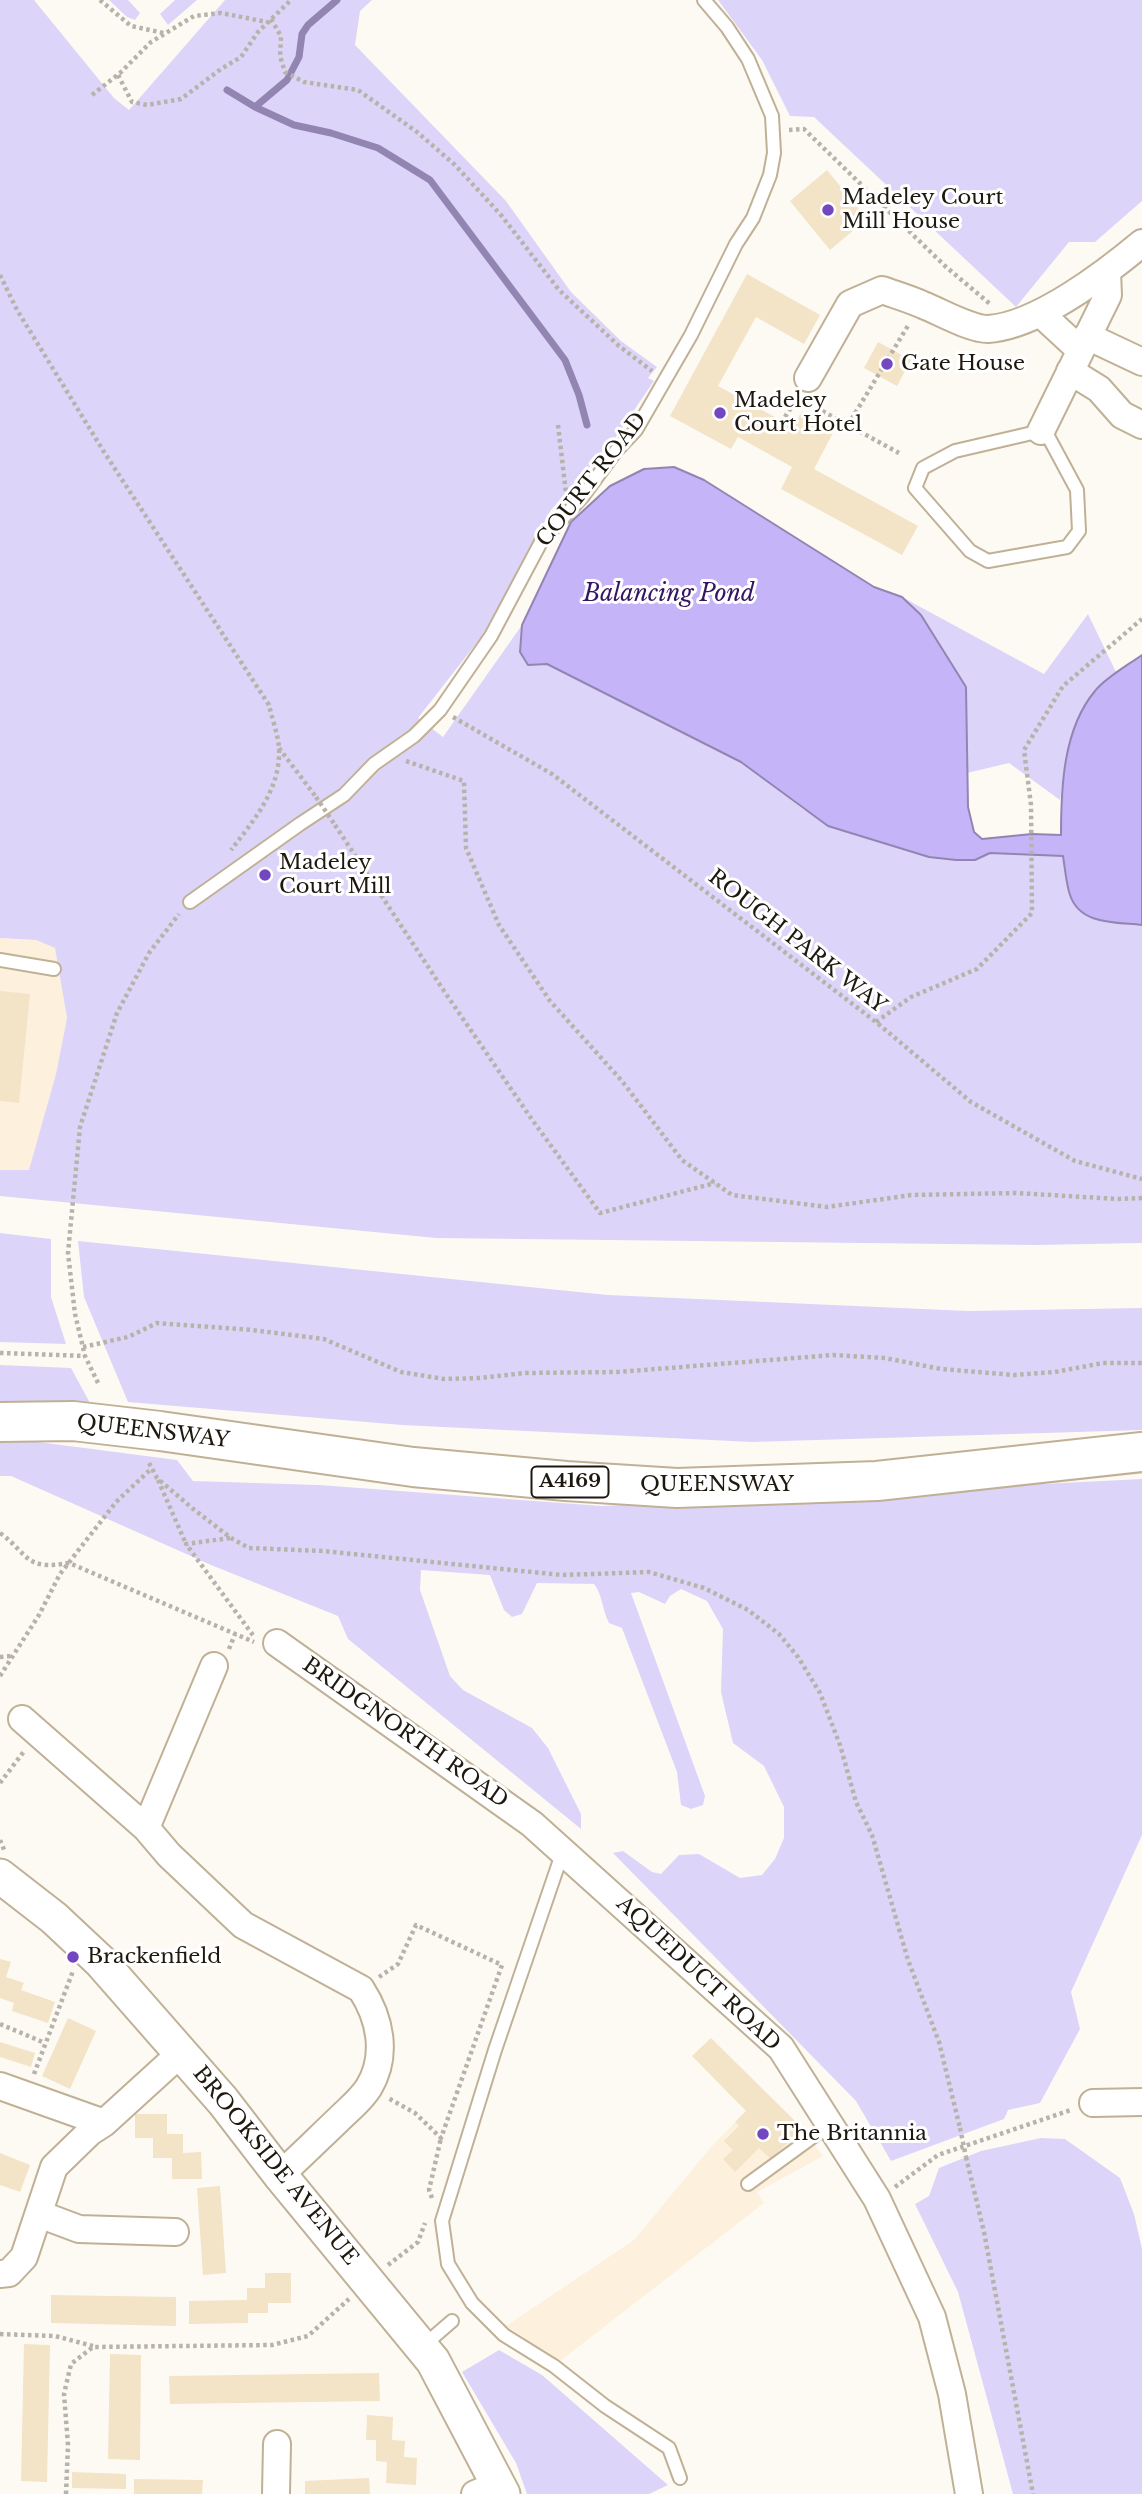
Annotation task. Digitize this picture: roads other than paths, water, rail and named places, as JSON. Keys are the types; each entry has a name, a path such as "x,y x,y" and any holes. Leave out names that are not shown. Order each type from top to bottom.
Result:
{"main road":[{"name":"QUEENSWAY","path":"0,1422 73,1422 160,1431 413,1466 566,1481 677,1488 877,1481 1142,1452"}],"street":[{"path":"803,388 850,304 882,290 987,329 1040,313 1107,272 1142,243"},
{"path":"1041,431 1108,295 1107,272"},
{"path":"1040,313 1079,352 1099,389 1122,415 1142,425"},
{"path":"1079,352 1142,362"},
{"name":"BRIDGNORTH ROAD","path":"268,1643 533,1824"},
{"path":"146,1828 214,1666"},
{"path":"30,1726 146,1828 169,1854 243,1925 361,1989 375,2013 379,2028 379,2057 369,2087 280,2175"},
{"name":"AQUEDUCT ROAD","path":"533,1824 781,2048 877,2199 932,2317 953,2394 969,2494"},
{"name":"BROOKSIDE AVENUE","path":"0,1876 54,1918 101,1962 182,2052 422,2347 433,2361 492,2491"},
{"path":"0,2274 9,2273 24,2257 54,2167 182,2052"},
{"path":"0,2086 104,2123"},
{"path":"1093,2103 1142,2102"},
{"path":"38,2214 79,2229 175,2232"},
{"path":"276,2494 277,2444"}],"lane":[{"name":"COURT ROAD","path":"190,902 344,795 374,764 414,736 440,710 491,636 541,542 583,496 616,451 636,430 691,335 736,244 753,218 770,174 774,153 772,116 748,59 727,27 704,0"},
{"path":"1041,431 1049,438 1077,490 1079,531 1067,547 988,561 970,551 915,488 923,468 955,451 1041,431"},
{"path":"0,960 54,969"},
{"path":"563,1850 495,2050 442,2221 447,2264 472,2303 503,2335 554,2366 605,2406 669,2448 680,2478"},
{"path":"748,2184 829,2125"},
{"path":"422,2347 452,2321"}],"water":[{"name":"Balancing Pond","path":"674,467 704,480 874,587 902,597 921,615 966,687 968,807 974,832 982,839 1032,834 1061,835 1063,779 1076,723 1084,706 1099,686 1142,655 1142,925 1100,920 1082,912 1070,895 1063,856 990,853 975,860 929,857 828,826 741,762 547,664 528,665 520,652 522,625 571,522 610,486 644,469"}],"waterway":[{"path":"255,107 287,80 299,57 302,34 308,25 337,0"},
{"path":"227,90 255,107 294,125 378,148 430,180 565,360 587,425"}],"place":[{"name":"Madeley Court Mill House","path":"828,210"},
{"name":"Gate House","path":"887,364"},
{"name":"Madeley Court Hotel","path":"720,413"},
{"name":"Madeley Court Mill","path":"265,875"},
{"name":"Brackenfield","path":"73,1957"},
{"name":"The Britannia","path":"763,2134"}]}
